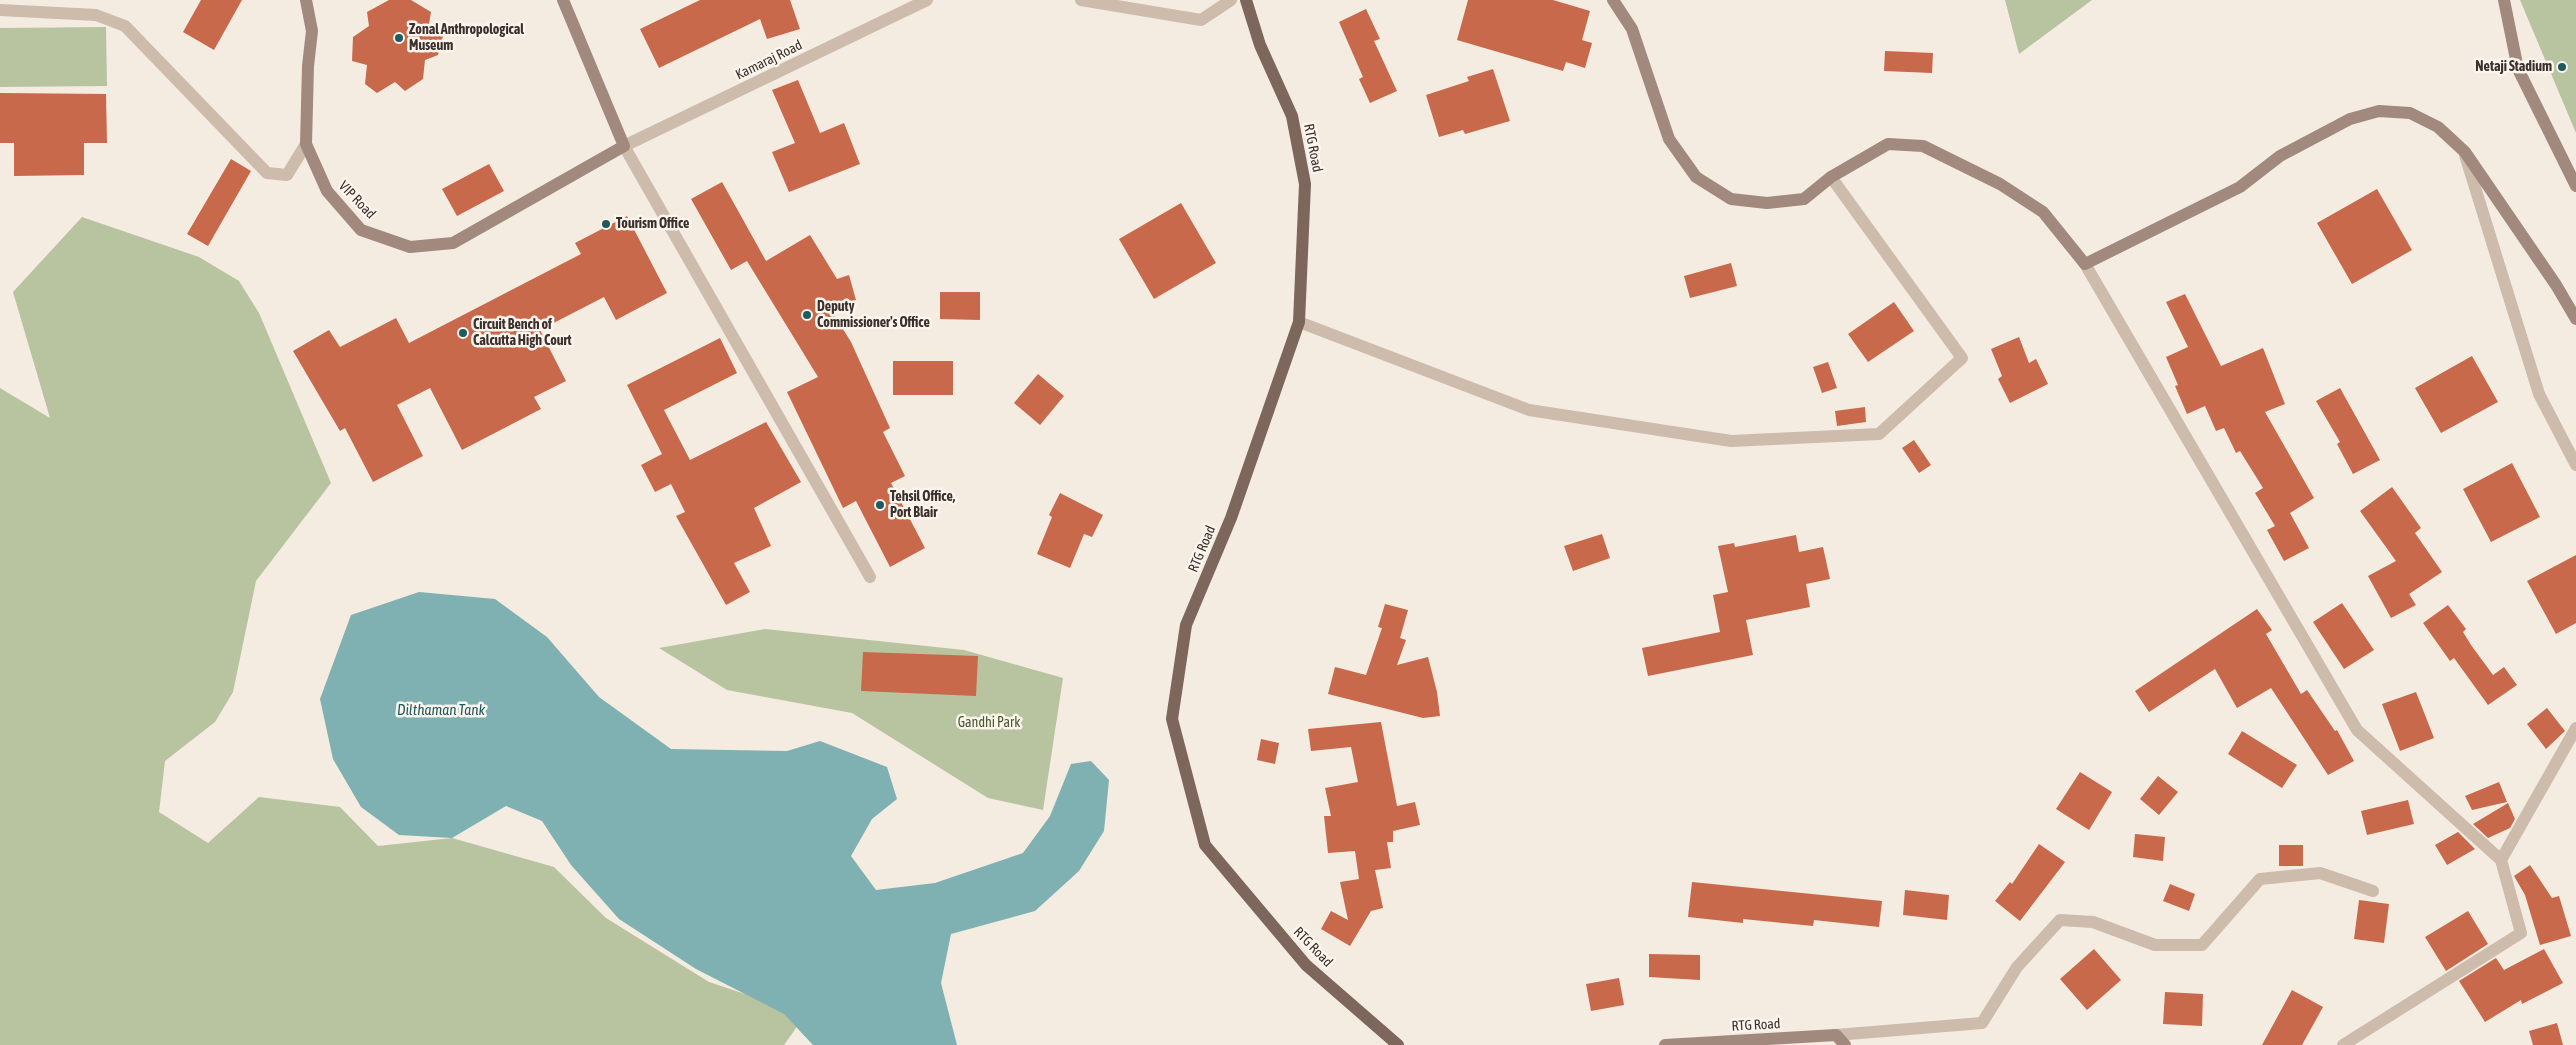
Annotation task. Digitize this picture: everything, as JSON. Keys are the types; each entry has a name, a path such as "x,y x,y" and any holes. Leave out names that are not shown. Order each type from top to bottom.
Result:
{"main road":[{"name":"RTG Road","path":"1246,0 1260,45 1292,116 1305,184 1299,322 1231,518 1186,625 1172,719 1205,845 1306,964 1398,1045"}],"street":[{"name":"VIP Road","path":"306,0 312,31 308,66 306,144 327,192 361,230 410,247 453,243 624,146"},
{"path":"563,0 624,146 870,577"},
{"name":"Kamaraj Road","path":"624,146 927,0"},
{"path":"1080,0 1201,20 1231,0"},
{"path":"1613,0 1632,29 1669,139 1696,177 1731,199 1766,203 1804,199 1831,177 1888,144 1923,146 2000,184 2042,212 2085,264 2357,730 2501,860 2521,933 2343,1045"},
{"path":"2504,0 2518,69 2576,186"},
{"path":"0,10 96,15 125,26 267,173 287,175 306,144"},
{"path":"2085,264 2240,186 2280,156 2314,136 2350,119 2379,111 2410,113 2438,127 2465,152 2556,285 2576,319"},
{"path":"2465,152 2539,394 2576,465"},
{"path":"1299,322 1529,410 1731,441 1880,434 1962,358 1831,177"},
{"path":"2501,860 2576,728"},
{"path":"1836,1036 1982,1023 2017,967 2060,920 2093,922 2155,945 2202,945 2260,879 2320,873 2373,891"},
{"path":"1836,1036 1845,1045"},
{"name":"RTG Road","path":"1665,1045 1836,1036"}],"green space":[{"path":"2005,0 2092,0 2019,54"},
{"name":"Netaji Stadium","path":"2520,0 2576,0 2576,133"},
{"path":"106,27 107,86 0,87 0,28"},
{"path":"82,217 199,257 239,281 259,313 331,483 256,581 233,692 215,722 165,761 159,812 208,843 259,797 340,807 378,846 452,838 554,867 606,918 709,982 772,1003 801,1021 784,1045 0,1045 0,388 50,418 13,292"},
{"name":"Gandhi Park","path":"765,629 964,650 1063,678 1043,810 988,798 852,713 727,690 659,648"}],"water":[{"name":"Dilthaman Tank","path":"419,592 495,599 547,637 599,697 671,749 787,751 820,741 887,767 897,799 872,819 851,856 876,890 935,883 1023,853 1050,816 1071,764 1091,761 1109,780 1104,831 1079,871 1035,911 951,934 941,983 957,1045 813,1045 784,1014 696,969 619,919 571,865 542,821 506,806 452,838 399,835 361,807 333,759 320,699 351,615"}],"building":[{"path":"201,0 242,0 214,50 183,32"},
{"path":"389,0 411,0 431,12 429,24 444,32 438,55 425,60 423,79 405,91 395,82 377,93 365,84 367,65 352,61 353,37 369,26 367,12"},
{"path":"700,0 790,0 800,29 767,39 760,19 659,68 640,29"},
{"path":"1468,0 1553,0 1590,11 1582,40 1592,43 1585,68 1566,62 1563,71 1457,40"},
{"path":"1366,9 1380,39 1374,41 1397,91 1370,103 1359,79 1363,77 1339,22"},
{"path":"1885,51 1933,53 1932,73 1884,71"},
{"path":"1493,69 1510,121 1465,134 1463,130 1439,137 1426,95 1469,81 1467,77"},
{"path":"798,80 820,133 844,123 860,164 789,192 772,152 795,143 772,90"},
{"path":"0,93 106,94 107,143 84,143 84,175 14,176 14,143 0,143"},
{"path":"231,159 251,171 208,246 187,234"},
{"path":"489,164 504,191 457,216 442,189"},
{"path":"722,182 766,261 810,235 837,279 849,275 856,300 830,308 851,342 890,428 883,432 905,476 891,483 925,548 890,567 856,501 843,508 787,392 818,377 747,261 731,270 691,199"},
{"path":"2377,189 2412,250 2352,284 2317,223"},
{"path":"1181,203 1216,263 1154,299 1119,239"},
{"path":"627,216 667,293 616,320 604,297 540,330 566,381 534,397 541,409 462,450 430,388 397,405 423,456 373,482 345,428 340,431 293,351 329,330 340,347 396,318 409,343 581,254 575,243"},
{"path":"1731,263 1737,286 1690,298 1684,276"},
{"path":"940,292 980,292 980,320 940,319"},
{"path":"2185,294 2221,366 2263,348 2285,404 2265,412 2314,498 2290,513 2309,548 2284,561 2267,530 2275,526 2255,493 2263,488 2240,451 2236,453 2224,428 2216,431 2205,406 2187,414 2175,386 2178,385 2166,357 2188,347 2166,302"},
{"path":"1894,302 1914,331 1868,362 1848,334"},
{"path":"2019,337 2029,363 2036,359 2048,384 2010,403 1998,379 2002,376 1991,349"},
{"path":"720,338 737,373 664,410 690,460 766,422 801,482 754,508 771,546 734,563 750,592 726,605 676,516 685,512 671,484 655,492 641,465 662,454 627,385"},
{"path":"2472,356 2498,402 2441,433 2415,388"},
{"path":"893,361 953,361 953,395 893,395"},
{"path":"1828,362 1837,388 1822,393 1813,367"},
{"path":"1038,374 1064,396 1040,425 1014,403"},
{"path":"2340,388 2380,460 2353,474 2337,444 2340,442 2316,401"},
{"path":"1865,407 1866,422 1837,426 1835,411"},
{"path":"1914,440 1931,465 1919,473 1902,448"},
{"path":"2512,463 2540,517 2491,542 2463,489"},
{"path":"2392,487 2421,528 2415,533 2442,572 2409,594 2416,605 2391,618 2368,576 2396,561 2360,511"},
{"path":"1060,493 1103,515 1092,537 1084,534 1070,568 1037,554 1052,517 1049,515"},
{"path":"1602,534 1610,558 1573,571 1564,546"},
{"path":"1796,535 1799,552 1823,547 1830,579 1806,584 1810,607 1746,620 1753,655 1648,676 1642,648 1720,632 1713,595 1728,592 1718,546 1734,543 1735,547"},
{"path":"2576,555 2576,623 2556,634 2527,581"},
{"path":"2342,603 2374,650 2344,669 2313,622"},
{"path":"1385,604 1408,610 1400,638 1406,640 1397,665 1428,657 1437,692 1440,716 1423,718 1328,694 1335,667 1366,675 1382,628 1378,627"},
{"path":"2448,605 2466,629 2463,632 2471,645 2493,675 2504,667 2517,685 2488,705 2454,658 2450,661 2423,623"},
{"path":"2257,609 2272,630 2266,634 2301,694 2307,690 2335,731 2337,730 2354,761 2328,775 2271,688 2237,708 2215,669 2149,712 2135,691"},
{"path":"863,652 978,656 976,696 861,691"},
{"path":"2416,692 2434,738 2400,751 2382,704"},
{"path":"2547,708 2565,731 2546,749 2527,724"},
{"path":"1381,722 1397,806 1415,802 1420,825 1393,831 1393,842 1387,842 1391,868 1375,870 1383,908 1371,911 1350,946 1321,929 1331,911 1348,920 1340,882 1359,879 1355,851 1328,853 1324,816 1331,816 1325,788 1358,782 1351,747 1311,751 1308,729"},
{"path":"2242,731 2297,765 2282,788 2228,754"},
{"path":"1261,739 1279,743 1275,764 1257,760"},
{"path":"2080,772 2112,792 2089,830 2056,809"},
{"path":"2158,776 2178,792 2159,815 2140,799"},
{"path":"2499,782 2507,802 2472,810 2465,796"},
{"path":"2408,800 2414,824 2367,835 2361,811"},
{"path":"2508,803 2515,819 2510,828 2488,838 2473,824"},
{"path":"2458,832 2475,849 2447,865 2435,845"},
{"path":"2135,834 2165,837 2163,861 2133,857"},
{"path":"2039,844 2065,862 2020,921 1995,901 2010,882 2012,884"},
{"path":"2279,845 2303,845 2303,866 2279,866"},
{"path":"2530,865 2552,898 2559,896 2571,936 2540,945 2525,895 2514,876"},
{"path":"1692,882 1882,901 1879,927 1814,920 1813,926 1743,919 1743,923 1688,917"},
{"path":"2170,884 2195,894 2189,911 2163,901"},
{"path":"1905,890 1949,895 1947,920 1903,915"},
{"path":"2359,900 2389,904 2384,943 2354,939"},
{"path":"2468,911 2488,944 2446,971 2425,937"},
{"path":"2094,949 2121,980 2087,1010 2060,979"},
{"path":"2544,949 2563,983 2522,1004 2521,1000 2485,1022 2459,981 2496,958 2504,970"},
{"path":"1649,954 1700,955 1700,980 1649,977"},
{"path":"1619,978 1624,1005 1591,1011 1586,984"},
{"path":"2292,990 2323,1007 2302,1045 2262,1045"},
{"path":"2165,992 2203,994 2202,1026 2163,1024"},
{"path":"2557,1023 2563,1045 2533,1045 2529,1031"}],"place":[{"name":"Zonal Anthropological Museum","path":"399,38"},
{"name":"Netaji Stadium","path":"2562,67"},
{"name":"Tourism Office","path":"606,224"},
{"name":"Deputy Commissioner's Office","path":"807,315"},
{"name":"Circuit Bench of Calcutta High Court","path":"463,333"},
{"name":"Tehsil Office, Port Blair","path":"880,505"}]}
